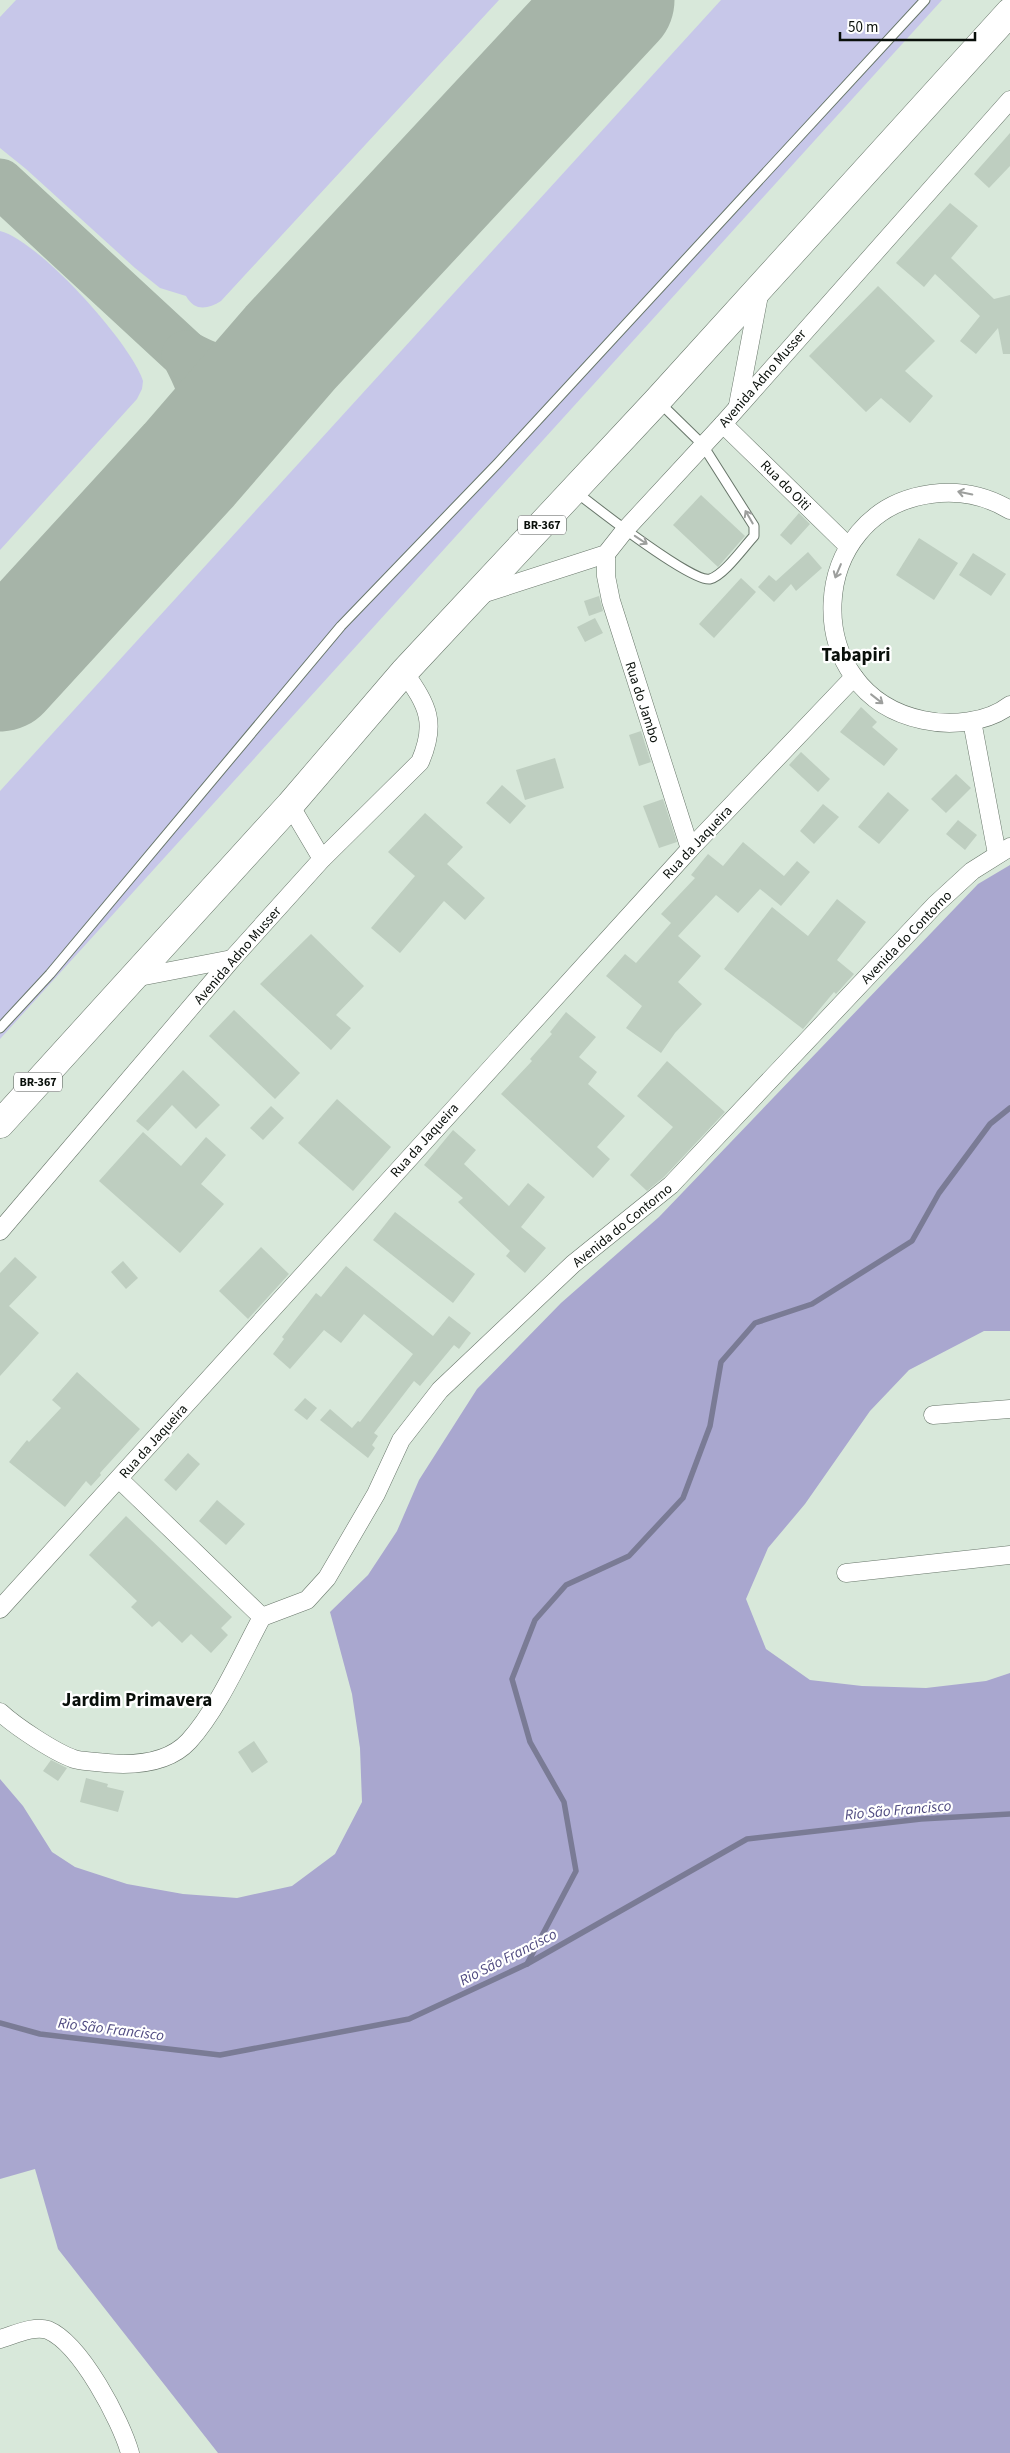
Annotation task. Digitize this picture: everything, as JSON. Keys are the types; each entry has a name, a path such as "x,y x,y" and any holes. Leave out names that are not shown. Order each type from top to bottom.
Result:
{"main road":[{"name":"BR-367","path":"0,1124 290,805 404,672 657,401 1010,12"}],"street":[{"name":"Avenida Adno Musser","path":"606,554 625,530 702,444 723,424 1010,100"},
{"path":"738,405 760,287"},
{"name":"Rua do Oiti","path":"723,424 848,546"},
{"path":"1010,510 992,499 952,491 912,496 875,516 848,546 834,578 831,613 837,647 854,677 877,701 906,717 939,724 972,721 1010,704"},
{"path":"476,596 606,554"},
{"name":"Rua do Jambo","path":"606,554 606,576 611,601 690,848"},
{"name":"Avenida Adno Musser","path":"0,1231 232,959 322,859 420,762 429,742 429,718 422,696 404,672"},
{"name":"Rua da Jaqueira","path":"0,1609 690,848 854,677"},
{"path":"972,721 1003,851"},
{"path":"290,805 322,859"},
{"name":"Avenida do Contorno","path":"262,1617 307,1600 327,1578 376,1494 401,1440 440,1390 573,1264 671,1185 935,905 972,871 1003,851"},
{"path":"134,978 232,959"},
{"path":"933,1415 1010,1409"},
{"path":"0,1712 43,1742 74,1759 112,1764 137,1763 167,1757 188,1743 203,1723 262,1617 119,1479"},
{"path":"846,1573 1010,1555"},
{"path":"0,2339 28,2330 47,2330 58,2336 71,2349 95,2380 117,2415 130,2453"}],"lane":[{"path":"0,1028 50,974 341,626 498,463 925,0"},
{"path":"573,491 625,530 696,577 704,579 719,574 754,536 754,526 702,444 657,401"}],"shaded area":[{"path":"16,0 499,0 221,301 211,306 198,307 193,305 186,296 160,288 135,268 26,169 0,148 0,17"},
{"path":"721,0 942,0 0,1039 0,791"},
{"path":"0,231 17,238 37,253 81,295 121,343 135,364 143,381 142,389 137,399 0,550"},
{"path":"1010,865 1010,1331 984,1331 909,1370 870,1411 805,1504 768,1548 746,1599 766,1649 810,1680 862,1686 926,1688 986,1681 1010,1673 1010,2453 218,2453 58,2249 35,2169 0,2179 0,1779 23,1806 52,1852 75,1867 127,1884 183,1894 237,1898 292,1886 335,1854 362,1802 360,1748 352,1694 330,1612 368,1575 397,1531 419,1480 477,1389 561,1303 659,1217 978,884"}],"building":[{"path":"1010,133 1010,166 989,188 974,174"},
{"path":"950,203 978,226 951,258 994,299 1010,295 1010,354 1003,354 998,328 976,354 960,341 980,316 935,274 924,287 896,263"},
{"path":"878,286 935,341 905,371 933,396 910,423 881,398 866,412 809,356"},
{"path":"701,495 745,536 718,567 673,525"},
{"path":"799,513 810,524 791,545 780,535"},
{"path":"919,538 958,563 934,600 896,575"},
{"path":"808,552 822,568 796,591 791,584 774,602 758,587 769,575 776,581"},
{"path":"973,553 1006,574 991,596 959,575"},
{"path":"741,578 756,592 714,638 699,624"},
{"path":"599,596 603,611 589,616 584,601"},
{"path":"595,618 603,633 585,642 577,627"},
{"path":"861,707 877,722 872,727 898,749 884,766 840,732"},
{"path":"641,731 651,762 639,766 629,735"},
{"path":"801,752 830,779 818,792 789,765"},
{"path":"555,758 564,788 525,800 516,770"},
{"path":"956,774 971,788 946,813 931,799"},
{"path":"502,785 526,806 510,824 486,803"},
{"path":"888,792 909,810 879,844 858,827"},
{"path":"663,799 677,842 659,848 643,806"},
{"path":"823,804 839,817 814,844 800,831"},
{"path":"425,813 463,847 447,864 485,898 465,920 444,901 400,953 371,928 415,876 388,852"},
{"path":"958,820 977,835 965,850 946,834"},
{"path":"743,842 784,876 797,861 810,872 781,906 760,889 738,913 716,895 678,936 701,956 678,982 702,1004 675,1033 661,1053 626,1028 642,1006 606,976 625,954 636,963 671,923 661,914 695,878 691,875 708,854 723,866"},
{"path":"837,899 866,922 837,960 854,974 836,994 834,992 803,1029 724,969 772,907 808,936"},
{"path":"311,934 364,986 336,1015 351,1028 331,1050 260,984"},
{"path":"234,1010 300,1073 275,1099 209,1036"},
{"path":"566,1012 596,1037 579,1057 597,1072 588,1084 625,1116 597,1147 610,1159 593,1178 501,1094 532,1061 530,1059 552,1034 550,1032"},
{"path":"667,1061 725,1112 664,1177 647,1191 630,1175 673,1127 637,1096"},
{"path":"183,1070 220,1105 196,1129 172,1105 148,1131 136,1121"},
{"path":"337,1099 391,1147 353,1191 298,1143"},
{"path":"271,1106 284,1118 263,1140 250,1128"},
{"path":"453,1130 476,1150 464,1164 509,1206 528,1183 545,1197 521,1227 546,1248 525,1273 506,1256 510,1251 458,1202 463,1198 424,1165"},
{"path":"143,1132 181,1166 206,1137 226,1155 201,1184 224,1204 180,1253 99,1181"},
{"path":"395,1212 475,1274 453,1303 373,1240"},
{"path":"261,1247 289,1274 248,1319 219,1291"},
{"path":"15,1257 37,1277 9,1306 39,1333 0,1376 0,1273"},
{"path":"123,1261 138,1278 126,1289 111,1272"},
{"path":"346,1266 433,1336 449,1316 471,1333 459,1349 454,1345 420,1386 414,1381 374,1433 378,1436 372,1445 375,1448 368,1458 320,1420 330,1409 352,1428 358,1421 360,1422 413,1354 364,1314 341,1343 324,1330 290,1369 273,1354 284,1339 282,1337 316,1293 321,1297"},
{"path":"77,1372 140,1429 100,1473 101,1475 91,1486 86,1481 65,1507 9,1462 27,1440 29,1442 61,1408 52,1400"},
{"path":"305,1398 317,1408 307,1420 294,1410"},
{"path":"188,1453 200,1464 176,1491 164,1480"},
{"path":"217,1500 245,1524 226,1545 199,1521"},
{"path":"126,1516 232,1617 221,1628 228,1635 211,1653 191,1634 182,1643 159,1621 152,1627 131,1607 137,1601 89,1555"},
{"path":"254,1741 268,1762 252,1773 238,1752"},
{"path":"51,1760 67,1768 58,1781 43,1771"},
{"path":"86,1778 108,1784 107,1787 124,1791 118,1812 80,1802"}],"waterway":[{"path":"527,1964 576,1871 564,1802 530,1742 512,1679 535,1620 566,1585 629,1556 683,1498 710,1426 721,1362 755,1323 812,1304 912,1241 939,1193 990,1124 1010,1108"},
{"name":"Rio São Francisco","path":"0,2023 40,2034 220,2055 409,2019 527,1964 747,1839 921,1819 1010,1814"}],"taxiway":[{"path":"0,183 186,355 200,385 206,410 202,435 189,465"},
{"path":"186,355 215,368 240,372 264,365 291,347"}],"runway":[{"path":"0,671 189,465 291,347 614,0"}],"district":[{"name":"Tabapiri","path":"856,654"},
{"name":"Jardim Primavera","path":"137,1699"}]}
